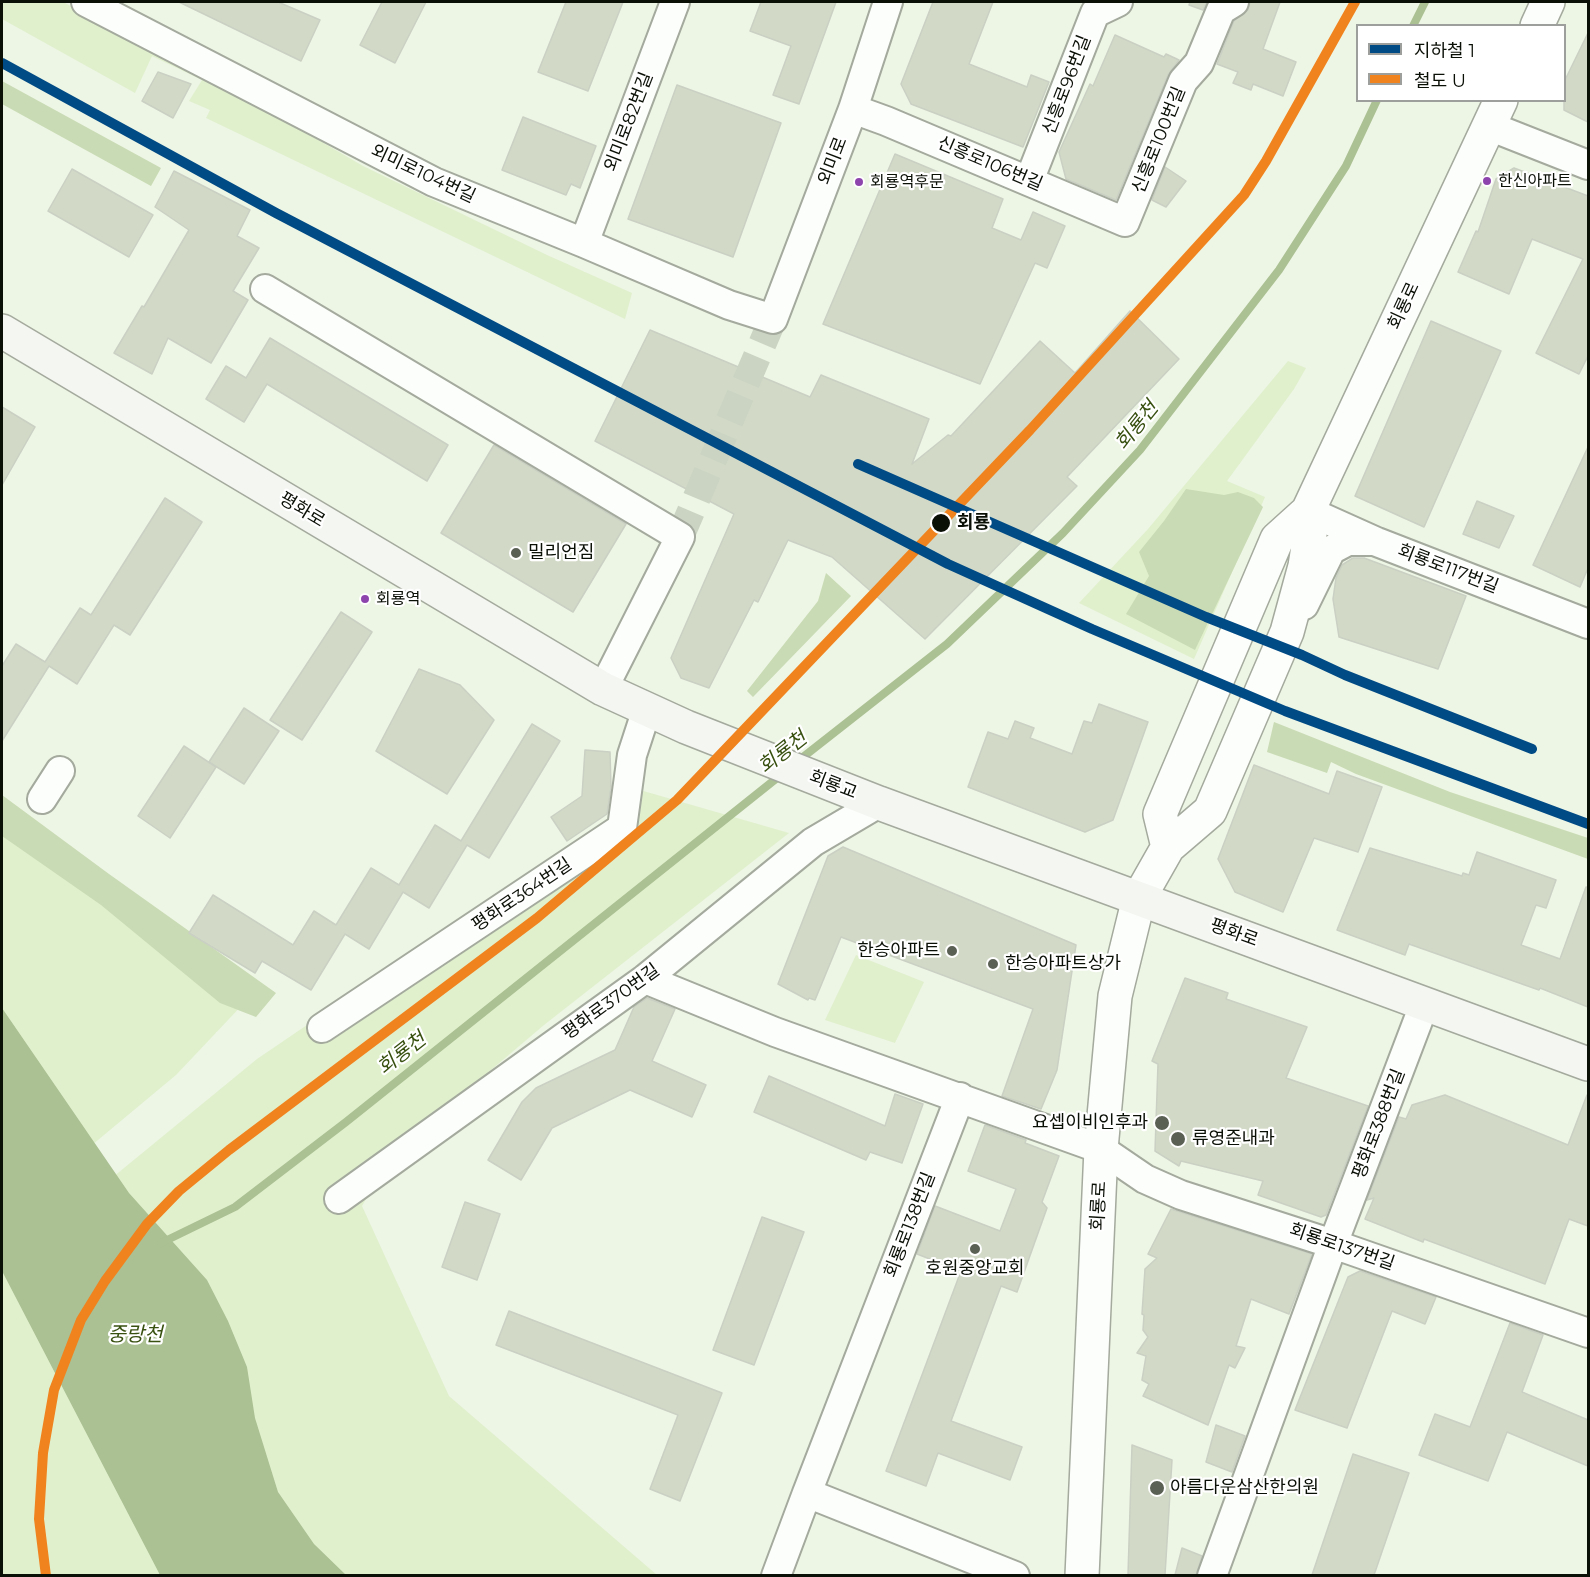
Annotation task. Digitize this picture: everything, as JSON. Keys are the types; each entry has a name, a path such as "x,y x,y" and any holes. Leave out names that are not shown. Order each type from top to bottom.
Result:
{"main road":[{"name":"평화로","path":"2,331 603,689 686,727"},
{"name":"회룡교","path":"686,727 879,803"},
{"name":"평화로","path":"879,803 1588,1064"}],"street":[{"name":"외미로104번길","path":"86,2 434,182 729,305 773,319"},
{"name":"외미로82번길","path":"584,243 675,2"},
{"name":"외미로","path":"773,319 853,109 888,2"},
{"name":"신흥로96번길","path":"1029,181 1095,13 1118,2"},
{"name":"신흥로100번길","path":"1125,222 1183,81 1199,63 1221,10 1234,2"},
{"path":"1538,24 1548,2"},
{"name":"신흥로106번길","path":"853,109 1125,222"},
{"path":"1495,113 1588,165"},
{"name":"회룡로","path":"1168,847 1160,814 1278,539 1308,512 1495,113"},
{"path":"265,289 680,537 603,689"},
{"name":"회룡로","path":"1082,1575 1101,1149 1115,996 1139,898 1168,847 1210,811 1287,632 1309,545 1308,512"},
{"name":"회룡로117번길","path":"1308,512 1377,542 1588,624"},
{"path":"1287,632 1331,550 1348,541 1377,542"},
{"name":"평화로364번길","path":"322,1028 622,828 632,755 647,709"},
{"path":"42,799 60,771"},
{"name":"평화로370번길","path":"339,1199 645,979 813,842 879,803"},
{"path":"645,979 775,1032 1101,1149"},
{"name":"평화로388번길","path":"1212,1575 1424,1005"},
{"name":"회룡로138번길","path":"776,1575 960,1097"},
{"name":"회룡로137번길","path":"1101,1149 1145,1179 1181,1194 1334,1244 1588,1333"},
{"path":"807,1493 1015,1575"}],"shaded area":[{"path":"2,2 63,2 226,86 363,166 547,255 632,293 625,319 206,118 210,110 189,101 202,80 152,56 135,93 2,19"},
{"path":"2,81 161,168 151,186 2,104"},
{"path":"1288,361 1306,368 1294,389 1227,481 1265,497 1194,659 1079,603 1148,529"},
{"path":"1186,489 1224,495 1238,492 1254,498 1263,507 1195,650 1126,614 1149,576 1139,552"},
{"path":"826,573 851,596 753,697 747,691 818,601"},
{"path":"1274,722 1450,792 1588,838 1588,859 1356,774 1331,762 1327,773 1267,752"},
{"path":"640,790 789,833 544,1025 392,1154 362,1206 449,1396 657,1575 2,1576 2,1268 257,1059 591,832"},
{"path":"2,795 276,993 256,1017 220,1003 101,905 2,836"},
{"path":"2,822 246,1001 176,1075 2,1220"},
{"path":"856,955 924,982 895,1043 825,1020"}],"water":[{"name":"중랑천","path":"2,1008 129,1193 207,1280 228,1321 247,1367 255,1418 278,1492 314,1544 346,1575 160,1575 2,1271"}],"building":[{"path":"179,2 278,2 320,20 301,61"},
{"path":"382,2 426,2 395,63 360,45"},
{"path":"566,2 623,2 588,91 538,72"},
{"path":"761,2 836,2 799,104 773,95 791,46 750,31"},
{"path":"933,2 993,2 969,64 1027,87 1031,75 1049,82 1023,147 911,104 901,84"},
{"path":"1190,2 1207,2 1203,10 1189,5"},
{"path":"1250,2 1280,2 1263,49 1296,62 1283,96 1253,84 1251,90 1233,83 1238,72 1217,64 1234,21 1248,10"},
{"path":"1588,33 1588,122 1564,110 1566,78"},
{"path":"1115,35 1164,57 1166,54 1179,60 1168,75 1116,200 1066,179 1059,152 1090,84 1093,86"},
{"path":"158,72 191,84 173,118 142,101"},
{"path":"677,85 781,123 733,257 628,219"},
{"path":"523,117 596,146 580,188 571,184 566,195 502,170"},
{"path":"895,154 1003,199 992,228 1021,240 1033,212 1065,226 1047,268 1035,263 980,384 823,324"},
{"path":"1165,167 1186,181 1166,207 1152,200"},
{"path":"1514,168 1588,196 1588,356 1579,374 1536,353 1583,259 1532,239 1509,294 1458,272 1476,231 1478,232 1496,179"},
{"path":"72,169 153,215 129,257 48,211"},
{"path":"174,171 250,210 237,236 259,248 233,291 248,300 211,363 168,338 152,374 114,353 189,230 155,207"},
{"path":"1130,311 1179,359 1067,477 1077,486 925,639 832,557 788,540 758,602 754,600 709,688 681,678 671,658 734,514 595,441 650,330 810,397 821,375 929,419 912,464 948,435 951,436 1040,341 1075,373"},
{"path":"1431,321 1501,351 1424,527 1355,496"},
{"path":"270,338 448,445 427,481 267,384 244,422 206,399 226,366 246,378"},
{"path":"2,407 35,427 2,485"},
{"path":"494,445 626,524 573,612 441,533"},
{"path":"1588,447 1588,568 1580,587 1533,565"},
{"path":"165,498 202,522 130,635 114,625 77,684 49,666 2,741 2,666 16,644 45,662 80,608 91,615"},
{"path":"1477,501 1514,516 1499,548 1463,534"},
{"path":"1353,558 1364,558 1466,596 1438,669 1339,637 1333,599 1336,578 1342,565"},
{"path":"341,612 372,632 302,740 270,720"},
{"path":"419,669 460,685 494,720 447,794 376,751"},
{"path":"1099,704 1148,722 1113,820 1085,832 968,787 988,732 1008,739 1015,721 1034,728 1030,738 1072,754 1084,721 1092,723"},
{"path":"244,708 279,731 244,784 209,762"},
{"path":"532,724 560,741 489,858 467,845 429,908 403,892 369,949 345,934 311,990 262,961 255,973 189,933 213,895 293,945 314,911 336,925 371,868 399,885 435,825 461,841"},
{"path":"184,746 216,767 170,838 138,816"},
{"path":"585,750 610,752 611,787 607,814 567,841 551,817 582,796"},
{"path":"1254,765 1329,794 1337,771 1382,787 1358,852 1314,838 1283,912 1235,892 1218,859"},
{"name":"한승아파트상가","path":"843,847 1076,945 1057,1070 1041,1109 1002,1096 1033,1009 841,937 815,1000 809,998 808,1000 778,984 828,856"},
{"path":"1370,848 1462,876 1463,873 1469,875 1477,852 1556,880 1546,908 1536,905 1521,945 1560,959 1586,887 1588,888 1588,1007 1540,988 1539,990 1409,944 1405,955 1337,930"},
{"path":"1185,978 1228,993 1226,999 1307,1027 1286,1078 1368,1106 1326,1215 1321,1217 1258,1195 1263,1181 1181,1161 1179,1166 1155,1151 1158,1064 1152,1061"},
{"path":"647,998 675,1009 652,1061 706,1085 692,1117 630,1090 552,1128 521,1180 488,1160 522,1102 536,1088 615,1050 634,1007"},
{"path":"769,1076 885,1126 895,1094 923,1104 902,1163 870,1152 866,1160 754,1112"},
{"path":"1445,1095 1568,1145 1588,1095 1588,1226 1569,1219 1545,1284 1424,1239 1423,1242 1365,1219 1374,1198 1367,1200 1399,1117 1406,1119 1412,1105"},
{"path":"985,1125 1026,1140 1025,1143 1059,1156 1042,1202 1047,1208 1017,1292 1001,1286 951,1421 1022,1447 1010,1480 938,1453 926,1486 886,1471 961,1271 917,1254 935,1206 1000,1231 1016,1189 968,1171"},
{"path":"465,1202 500,1214 477,1280 442,1267"},
{"path":"1171,1209 1312,1254 1289,1314 1251,1299 1236,1346 1245,1348 1235,1368 1229,1365 1208,1425 1143,1396 1149,1384 1142,1380 1146,1356 1137,1353 1148,1337 1143,1330 1144,1315 1142,1314 1145,1269 1157,1258 1148,1254"},
{"path":"762,1217 804,1232 754,1365 713,1350"},
{"path":"1360,1271 1436,1297 1425,1324 1392,1311 1347,1428 1295,1410 1348,1277"},
{"path":"509,1311 722,1393 680,1501 650,1489 678,1415 496,1345"},
{"path":"1510,1323 1543,1335 1522,1392 1588,1420 1588,1466 1507,1432 1488,1481 1419,1455 1435,1414 1470,1427"},
{"path":"1216,1425 1245,1436 1232,1472 1206,1462"},
{"path":"1132,1445 1172,1460 1165,1575 1128,1575"},
{"path":"1353,1454 1409,1473 1374,1575 1312,1575"},
{"path":"1182,1548 1202,1556 1196,1575 1175,1575"}],"waterway":[{"name":"회룡천","path":"1414,24 1425,2"},
{"name":"회룡천","path":"798,761 947,644 1063,533 1140,450 1279,270 1346,166 1376,102"},
{"name":"회룡천","path":"161,1243 235,1207 346,1122 782,774"}],"tunnel":[{"path":"680,537 773,319"}],"metro line":[{"name":"1","path":"2,63 276,213 948,564 1092,629 1285,711 1588,824"},
{"name":"1","path":"858,464 1206,617 1532,749"}],"rail line":[{"name":"U","path":"46,1576 39,1519 43,1453 54,1390 81,1320 105,1281 147,1224 179,1191 229,1150 537,918 677,800 1030,430 1244,195 1266,161 1355,2"}],"place":[{"name":"한신아파트","path":"1487,181"},
{"name":"회룡역후문","path":"859,182"},
{"name":"회룡","path":"941,523"},
{"name":"밀리언짐","path":"516,553"},
{"name":"회룡역","path":"365,599"},
{"name":"한승아파트","path":"952,951"},
{"name":"한승아파트상가","path":"993,964"},
{"name":"요셉이비인후과","path":"1162,1123"},
{"name":"류영준내과","path":"1178,1139"},
{"name":"호원중앙교회","path":"975,1249"},
{"name":"아름다운삼산한의원","path":"1157,1488"}]}
